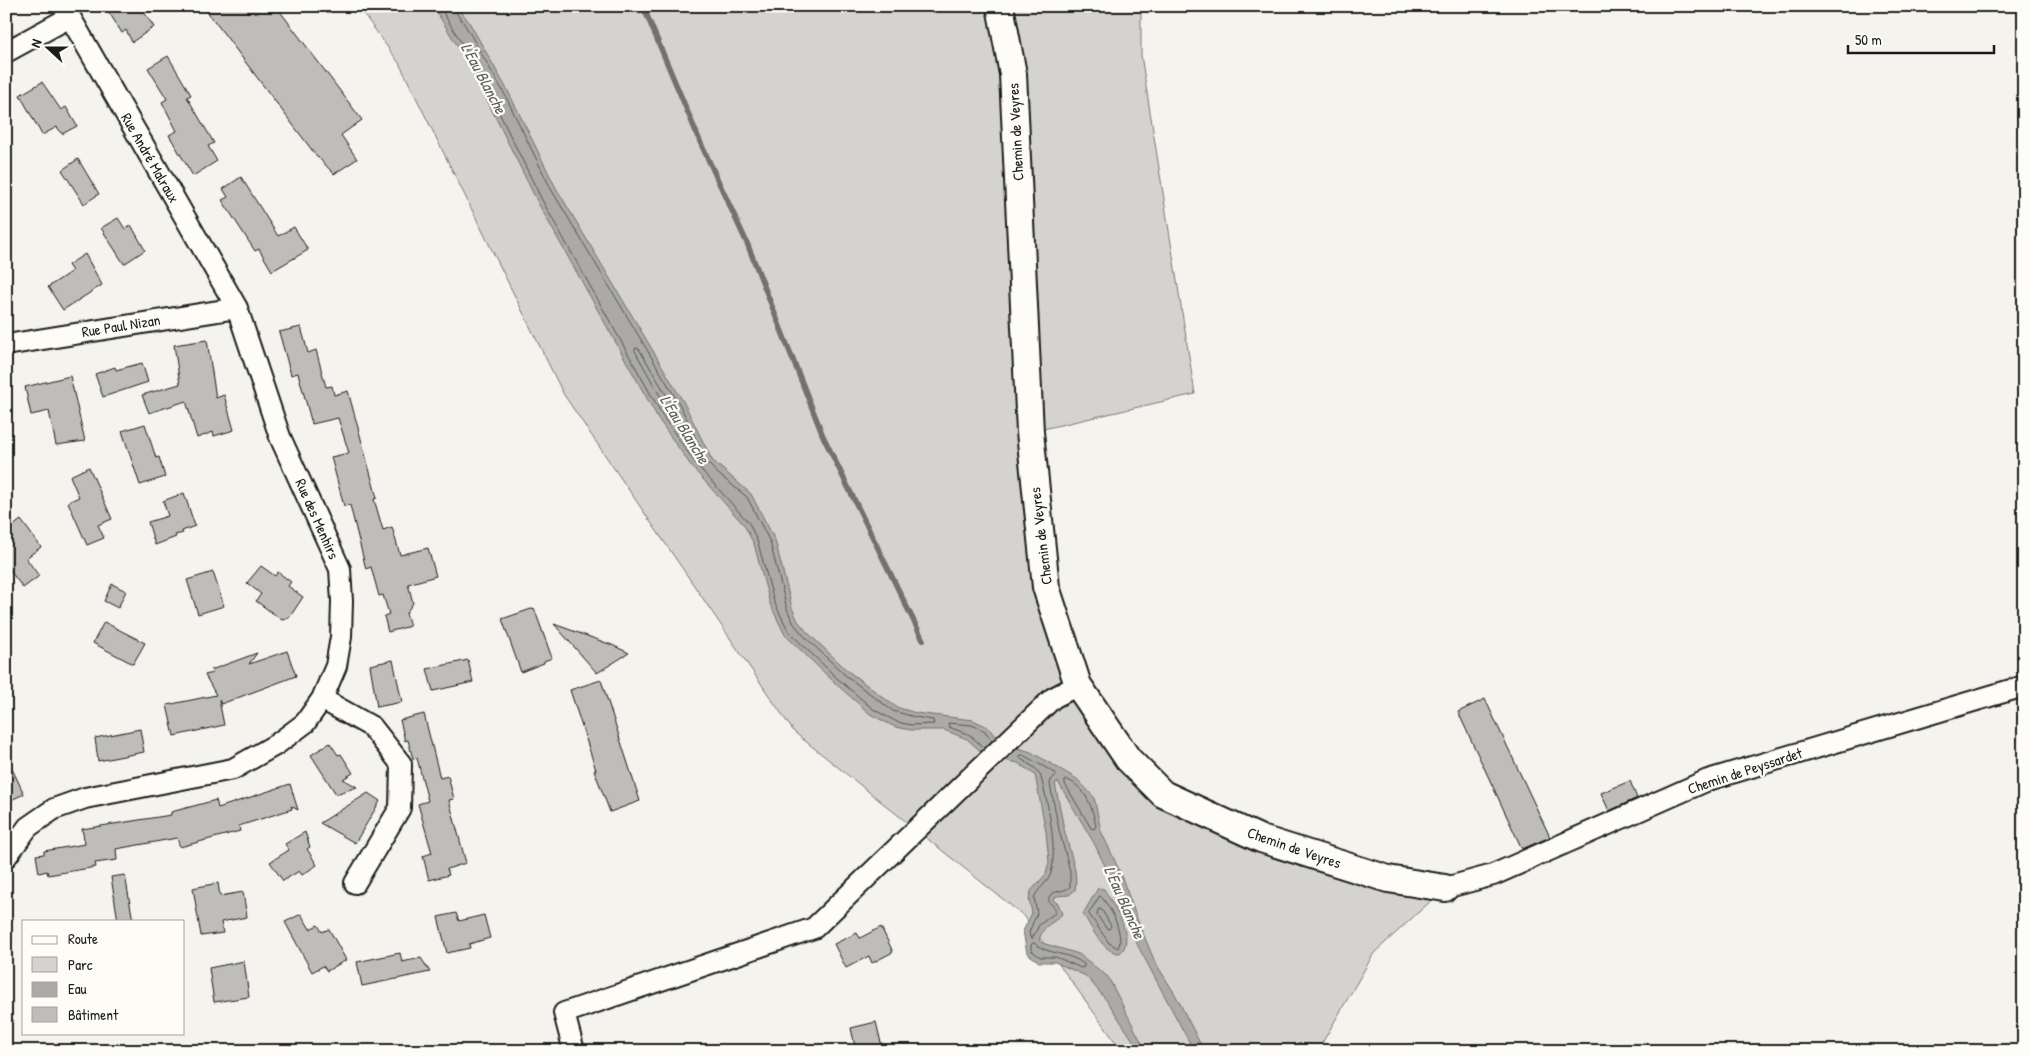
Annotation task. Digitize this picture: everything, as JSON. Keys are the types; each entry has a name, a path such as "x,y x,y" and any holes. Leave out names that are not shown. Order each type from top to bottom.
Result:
{"street":[{"name":"Chemin de Veyres","path":"1000,6 1013,74 1030,432 1046,587 1078,685 1128,759 1163,794 1261,839 1388,879 1445,888"},
{"path":"6,52 67,12"},
{"name":"Rue André Malraux","path":"67,12 237,308"},
{"name":"Rue Paul Nizan","path":"6,345 237,308"},
{"name":"Rue des Menhirs","path":"6,857 28,827 54,809 85,798 233,769 277,744 305,722 322,699 336,666 341,637 342,601 340,569 280,437 237,308"},
{"path":"574,1051 564,1013 814,928 1053,698 1078,685"},
{"name":"Chemin de Peyssardet","path":"1445,888 1494,875 1708,780 2024,686"},
{"path":"322,699 372,727 401,764 400,808 355,883"}],"green space":[{"path":"358,6 1141,6 1141,55 1195,394 1030,432 1078,685 1163,794 1445,888 1374,953 1321,1045 1321,1051 1122,1051 1024,916 794,732 564,395 399,63"}],"water":[{"path":"433,6 457,6 469,22 508,91 555,186 684,403 712,460 751,494 775,540 792,608 798,621 848,671 896,707 916,713 973,720 988,727 999,742 1031,752 1077,779 1094,797 1101,831 1120,872 1155,962 1175,994 1204,1051 1194,1051 1138,946 1117,891 1094,843 1058,782 1055,783 1064,829 1075,870 1076,882 1075,890 1069,895 1057,896 1053,899 1058,903 1062,914 1046,927 1039,940 1042,943 1079,954 1108,977 1146,1051 1140,1051 1107,1001 1086,976 1055,962 1039,962 1027,953 1023,931 1032,913 1029,899 1031,891 1046,874 1049,862 1046,832 1035,775 1018,763 986,756 967,739 944,730 911,730 895,727 870,714 785,635 770,604 754,544 744,525 692,467 659,420 538,203 471,68"},
{"path":"1098,888 1104,889 1125,930 1125,947 1120,953 1108,949 1103,944 1083,914"}],"building":[{"path":"105,6 140,6 154,27 132,42 126,30 122,33"},
{"path":"203,6 276,6 362,120 341,135 357,159 334,174 315,154"},
{"path":"168,56 191,95 187,97 214,143 208,146 217,161 193,176 169,135 177,131 162,102 167,99 148,68"},
{"path":"42,82 61,110 66,107 77,126 62,134 57,127 42,135 20,95"},
{"path":"78,159 99,194 84,204 62,170"},
{"path":"241,177 278,236 294,227 308,250 272,271 259,249 255,251 222,200 228,197 223,189"},
{"path":"118,218 125,229 131,225 145,250 124,264 101,228"},
{"path":"85,254 102,285 63,310 48,287 72,271 68,265"},
{"path":"301,327 308,353 316,350 326,387 332,386 334,395 348,391 377,498 374,499 383,530 392,527 400,555 428,548 436,576 408,584 413,603 406,613 410,626 388,632 384,616 389,614 383,595 379,596 371,567 366,569 350,505 344,506 331,457 349,453 338,418 312,424 298,373 291,375 279,332"},
{"path":"207,340 216,398 224,395 234,430 214,436 213,432 197,438 186,401 149,413 142,395 180,384 174,345"},
{"path":"142,363 148,382 103,397 95,374 115,367 116,370"},
{"path":"70,376 85,441 56,445 49,411 31,415 25,387"},
{"path":"145,424 156,458 159,457 165,477 140,485 122,431"},
{"path":"89,467 112,519 98,525 104,538 87,545 68,502 79,497 70,476"},
{"path":"184,493 195,526 175,535 176,537 155,545 148,522 168,516 163,501"},
{"path":"21,520 41,547 26,558 39,576 23,588 6,565 6,531"},
{"path":"261,566 275,576 278,572 291,582 288,586 303,597 289,618 282,620 256,601 261,594 247,583"},
{"path":"213,572 224,606 198,614 187,580"},
{"path":"112,584 126,591 118,608 104,601"},
{"path":"534,608 552,658 521,672 502,619"},
{"path":"104,622 145,643 133,664 93,643"},
{"path":"554,624 612,645 629,653 597,673"},
{"path":"287,651 296,676 221,704 219,700 224,725 174,736 167,705 216,695 205,675 213,673 211,670 257,653 249,664"},
{"path":"393,660 402,702 377,707 370,665"},
{"path":"468,660 473,682 433,691 427,669"},
{"path":"601,680 640,801 610,812 594,770 596,770 570,690"},
{"path":"1485,699 1550,837 1522,849 1458,712"},
{"path":"424,714 440,778 448,776 454,799 449,800 466,863 447,869 449,875 429,880 423,856 432,853 418,804 428,801 417,758 413,759 408,740 405,741 400,720"},
{"path":"140,729 144,752 98,761 95,738"},
{"path":"330,743 338,755 341,754 353,773 343,779 357,787 336,794 311,755"},
{"path":"6,756 24,794 11,800 6,792"},
{"path":"1630,781 1637,798 1609,811 1601,793"},
{"path":"290,784 298,810 291,806 292,809 239,826 240,831 180,847 177,838 116,849 117,860 95,863 96,867 48,875 47,871 39,873 36,855 44,854 44,851 85,844 82,829 171,815 171,812 216,800 218,808"},
{"path":"368,793 380,801 355,843 320,823"},
{"path":"305,832 310,847 307,849 317,865 302,875 299,871 283,881 270,862 289,850 285,844"},
{"path":"125,875 133,920 118,920 111,877"},
{"path":"218,883 220,896 243,892 247,917 221,922 223,933 201,936 193,888"},
{"path":"456,913 459,921 484,915 490,938 469,944 470,948 447,953 438,917"},
{"path":"301,914 310,929 318,925 322,932 329,929 346,960 327,971 323,966 312,972 285,922"},
{"path":"881,927 893,952 872,963 869,956 846,968 834,944 857,933 860,938"},
{"path":"400,953 402,962 421,958 430,972 362,986 357,962"},
{"path":"244,961 249,997 214,1002 209,968"},
{"path":"876,1022 883,1051 856,1051 851,1028"}],"waterway":[{"name":"L'Eau Blanche","path":"643,6 702,146 747,243 823,436 923,640"}]}
